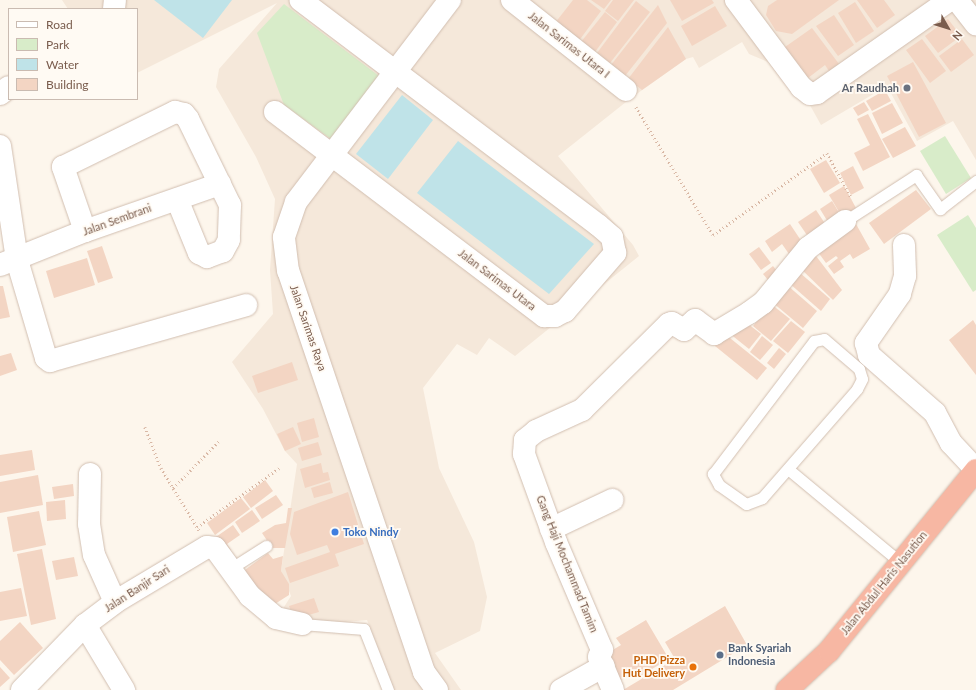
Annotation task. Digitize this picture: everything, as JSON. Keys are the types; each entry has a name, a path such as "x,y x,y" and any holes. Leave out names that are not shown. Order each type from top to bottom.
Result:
{"highway":[{"name":"Jalan Abdul Haris Nasution","path":"787,690 829,651 900,562 975,473"}],"street":[{"path":"300,0 396,72"},
{"name":"Jalan Sarimas Raya","path":"437,690 424,672 409,624 288,271 284,237 296,202 330,154 396,72 450,0"},
{"name":"Jalan Sarimas Utara I","path":"512,0 626,90"},
{"path":"738,1 801,87 810,94 817,93 950,0"},
{"path":"957,0 976,24"},
{"name":"Jalan Sarimas Utara","path":"275,112 544,316 555,316 565,311 615,254 615,244 608,233 396,72"},
{"path":"0,94 8,88"},
{"path":"85,231 63,167 165,114 179,113 188,118 230,205 229,240 223,251 207,257 199,253 177,199"},
{"path":"0,146 8,262 46,358 54,362 246,305"},
{"name":"Jalan Sembrani","path":"8,262 85,231 220,184"},
{"name":"Gang Haji Mochammad Tamim","path":"613,690 600,657 602,650 584,603 551,529 524,454 525,440 582,410 602,393 672,322 684,330 695,320 714,334 749,313 763,303 808,248 852,217"},
{"path":"904,245 905,276 900,294 866,343 869,355 935,413 951,443 975,473"},
{"path":"90,474 89,524 94,555 115,602"},
{"path":"551,529 612,500"},
{"path":"209,547 230,569 250,596 276,618 302,624"},
{"name":"Jalan Banjir Sari","path":"22,690 85,625 115,602 209,547"},
{"path":"409,624 453,690"},
{"path":"85,625 124,690"},
{"path":"561,690 604,666"}],"lane":[{"path":"852,217 916,175 940,209 976,181"},
{"path":"824,339 859,370 862,379 857,389 788,469 762,498 746,504 719,485 713,474 814,341 824,339"},
{"path":"788,469 900,562"},
{"path":"230,569 266,546"},
{"path":"302,624 364,629 388,690"}],"path":[{"path":"626,90 713,235 827,153 852,217"},
{"path":"144,428 173,488 209,547"},
{"path":"173,488 219,441"},
{"path":"198,527 279,468"}],"shaded area":[{"path":"62,0 976,0 976,160 953,121 917,141 887,86 821,125 806,98 781,79 768,62 749,54 742,42 699,68 693,57 686,59 631,98 558,156 633,245 639,256 515,356 489,338 477,355 457,344 423,388 439,468 474,542 487,597 480,631 435,653 461,690 394,690 367,620 335,623 283,617 284,607 291,596 281,571 297,464 285,451 263,409 232,362 273,314 270,270 275,199 256,157 216,87 219,69 277,3 138,72 138,8 67,8"}],"green space":[{"path":"284,4 379,76 331,139 284,105 257,33"},
{"path":"945,136 971,178 946,194 920,151"},
{"path":"968,215 976,228 976,290 973,292 937,235"}],"water":[{"path":"154,0 232,0 203,38"},
{"path":"402,95 433,120 388,179 356,154"},
{"path":"458,141 594,244 549,294 417,193"}],"building":[{"path":"573,0 587,0 601,11 578,42 555,23"},
{"path":"591,0 611,0 604,9"},
{"path":"613,0 634,0 618,21 605,11"},
{"path":"670,0 712,0 714,3 682,21"},
{"path":"777,0 839,0 792,34 776,31 766,15 768,6"},
{"path":"857,0 884,0 895,15 877,28"},
{"path":"636,1 650,12 610,63 597,53"},
{"path":"855,2 874,31 856,43 838,13"},
{"path":"658,5 667,23 625,76 611,65"},
{"path":"715,6 727,26 692,46 681,26"},
{"path":"605,12 617,22 595,52 581,42"},
{"path":"834,15 854,45 838,56 816,26"},
{"path":"948,19 961,36 938,53 925,36"},
{"path":"668,27 686,59 642,90 628,79"},
{"path":"812,28 839,64 829,71 825,65 808,78 785,47"},
{"path":"922,39 946,71 930,83 906,50"},
{"path":"962,39 974,55 951,72 939,56"},
{"path":"913,62 946,123 919,137 887,76"},
{"path":"885,90 891,101 872,111 866,101"},
{"path":"864,102 869,110 858,116 853,108"},
{"path":"892,103 903,123 882,134 872,113"},
{"path":"868,114 890,157 863,171 854,153 870,145 857,119"},
{"path":"905,127 916,146 893,158 882,139"},
{"path":"826,160 840,183 824,193 810,169"},
{"path":"853,166 864,188 851,195 840,173"},
{"path":"844,186 856,208 842,217 829,195"},
{"path":"916,190 931,209 884,244 869,223"},
{"path":"832,201 843,219 831,227 820,209"},
{"path":"816,210 828,228 811,241 798,222"},
{"path":"790,224 804,245 789,254 782,244 772,252 765,241"},
{"path":"856,224 870,249 853,259 850,254 840,261 844,267 834,274 828,266 838,258 836,256 826,263 815,248"},
{"path":"102,246 113,278 98,283 87,251"},
{"path":"759,247 771,263 761,270 749,254"},
{"path":"813,252 842,290 833,300 798,266"},
{"path":"87,258 95,285 54,298 46,271"},
{"path":"773,266 781,276 773,286 763,274"},
{"path":"799,272 830,299 821,311 789,283"},
{"path":"787,285 817,311 803,328 772,302"},
{"path":"0,286 3,286 10,317 0,319"},
{"path":"771,304 790,319 771,341 753,326"},
{"path":"973,320 976,325 976,375 949,340"},
{"path":"791,321 805,332 788,353 773,341"},
{"path":"747,323 761,334 749,349 729,333"},
{"path":"725,334 767,368 757,380 715,346"},
{"path":"762,336 773,345 760,360 750,352"},
{"path":"779,348 786,354 774,369 767,363"},
{"path":"11,353 17,370 0,376 0,356"},
{"path":"292,362 298,380 258,393 252,376"},
{"path":"314,418 319,437 302,442 297,423"},
{"path":"293,427 301,444 285,451 277,434"},
{"path":"318,442 322,455 302,461 298,448"},
{"path":"32,450 35,470 0,476 0,455"},
{"path":"321,463 323,473 328,472 330,480 305,488 300,469"},
{"path":"38,475 43,505 0,513 0,482"},
{"path":"265,480 273,491 251,508 243,497"},
{"path":"330,482 333,493 314,498 311,488"},
{"path":"73,484 74,496 54,499 52,487"},
{"path":"348,492 364,544 335,554 339,566 290,583 285,568 330,552 327,545 297,555 290,534 294,512"},
{"path":"276,495 283,505 262,519 255,508"},
{"path":"241,498 250,509 215,535 207,523"},
{"path":"65,500 66,519 47,521 46,502"},
{"path":"288,508 292,508 285,548 272,548 262,533 275,525 286,523"},
{"path":"252,510 260,521 242,533 235,522"},
{"path":"39,511 46,545 13,552 7,517"},
{"path":"233,525 240,535 227,544 231,550 224,556 213,539"},
{"path":"42,549 56,619 31,625 17,554"},
{"path":"268,553 273,559 283,556 281,571 289,584 289,595 267,609 238,575"},
{"path":"74,557 78,576 56,580 52,561"},
{"path":"21,588 27,616 0,621 0,592"},
{"path":"314,598 319,612 294,619 289,606"},
{"path":"725,606 747,645 673,690 623,690 675,659 665,642"},
{"path":"646,620 669,659 640,676 637,671 621,680 606,654 621,645 616,638"},
{"path":"20,622 43,648 14,675 0,660 0,641"},
{"path":"0,667 10,678 0,687"}],"place":[{"name":"Ar Raudhah","path":"907,88"},
{"name":"Toko Nindy","path":"335,532"},
{"name":"Bank Syariah Indonesia","path":"720,655"},
{"name":"PHD Pizza Hut Delivery","path":"693,667"}]}
